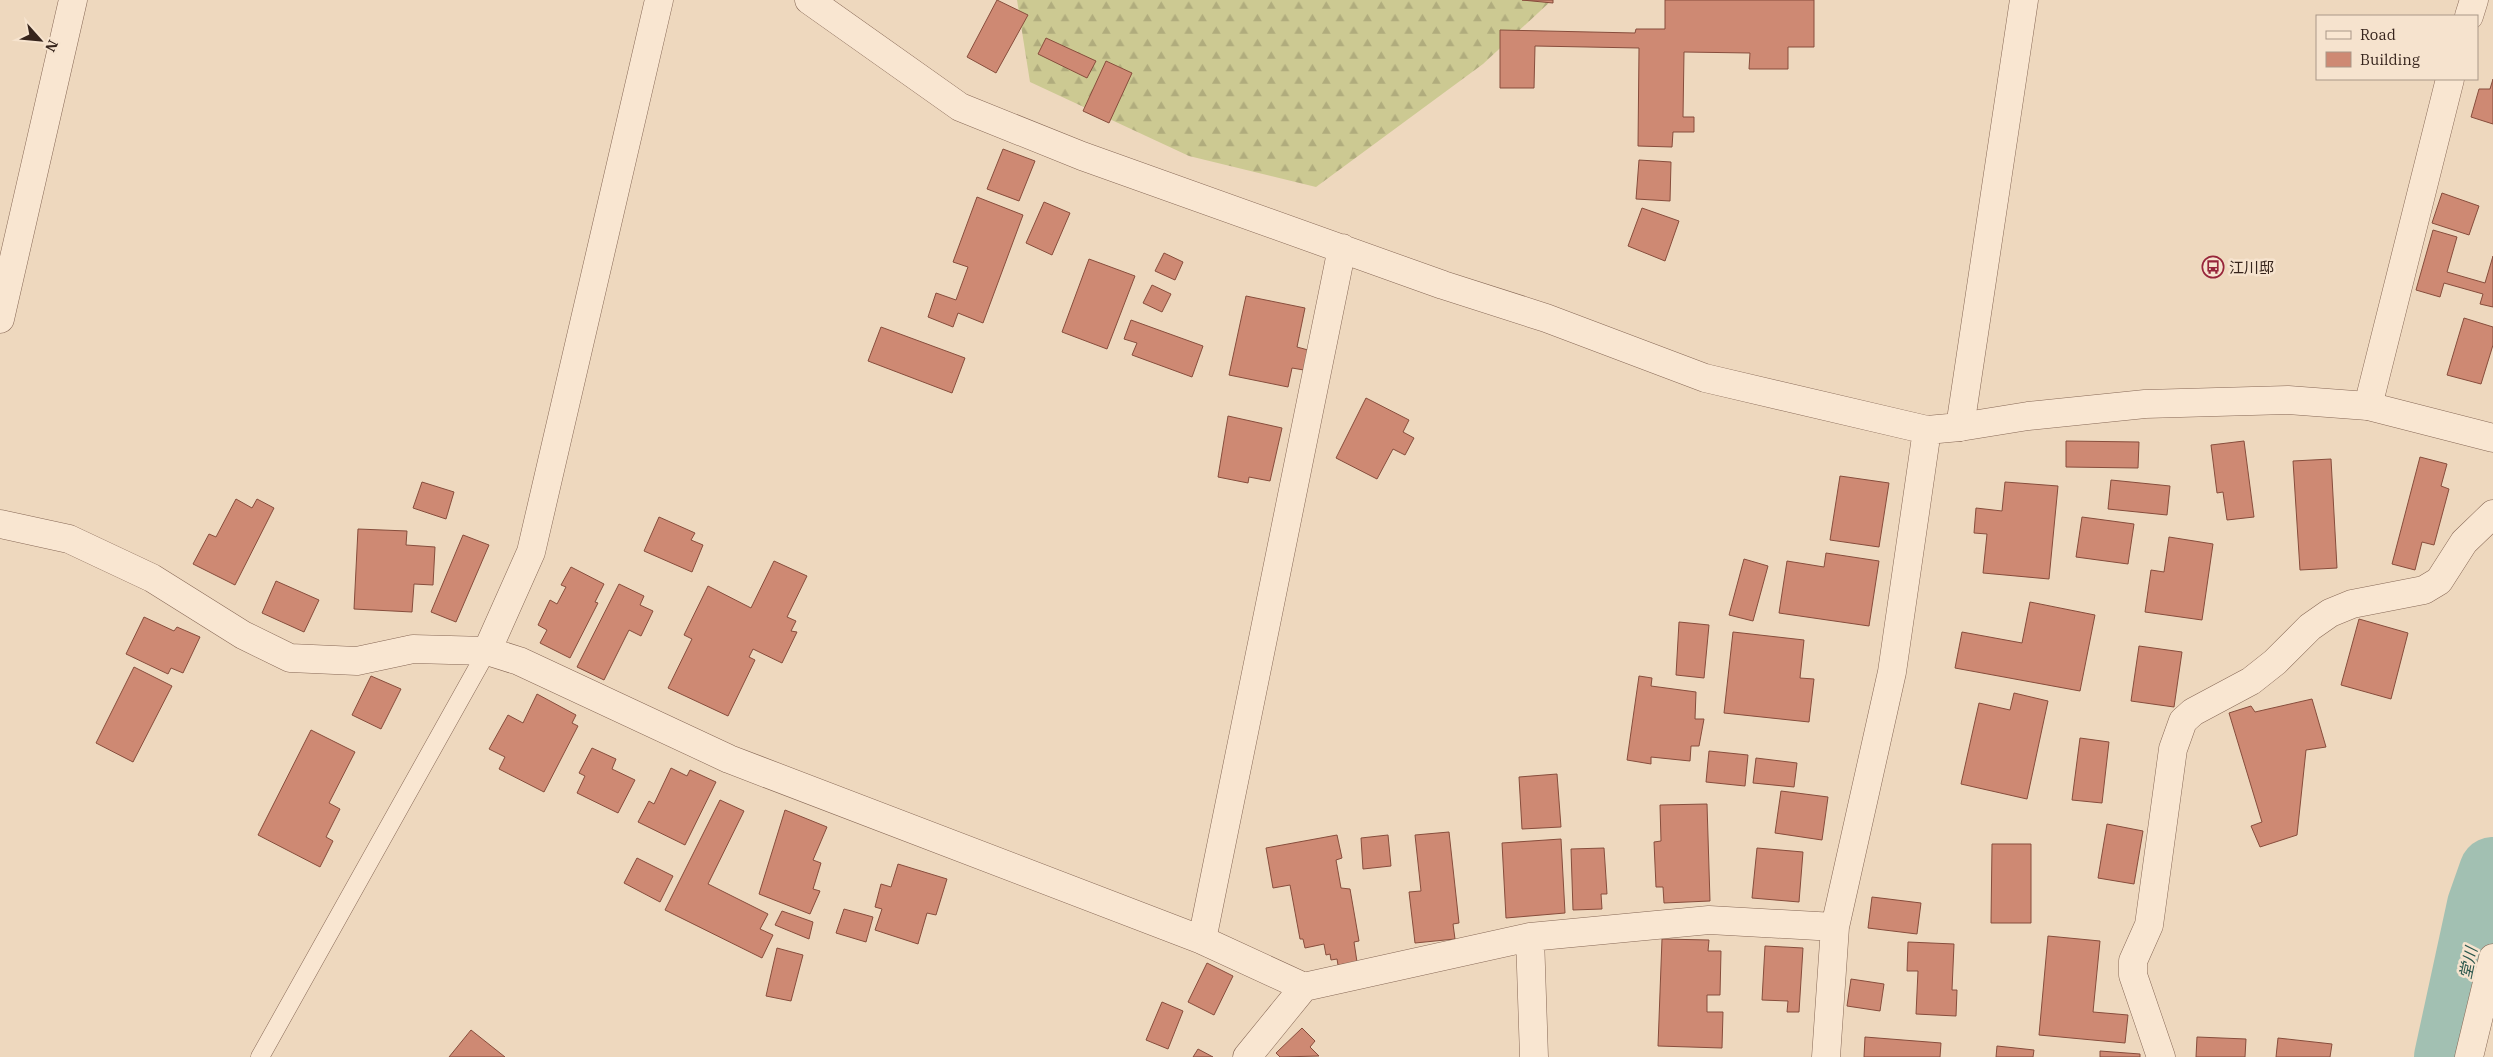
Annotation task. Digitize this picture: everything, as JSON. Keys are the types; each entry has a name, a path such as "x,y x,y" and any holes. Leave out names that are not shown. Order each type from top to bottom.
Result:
{"street":[{"path":"0,319 73,0"},
{"path":"486,651 531,552 658,0"},
{"path":"809,0 960,107 1100,163 1443,285 1546,318 1705,378 1927,430 1960,427 2028,416 2145,404 2288,400 2368,406 2493,438"},
{"path":"1960,427 2024,0"},
{"path":"2469,15 2474,0"},
{"path":"2368,406 2450,80"},
{"path":"1202,940 1342,248"},
{"path":"1826,1057 1835,927 1892,672 1927,430"},
{"path":"2161,1057 2134,975 2134,961 2149,925 2173,749 2183,721 2193,712 2251,681 2275,662 2310,627 2330,613 2352,604 2424,590 2439,581 2464,542 2493,514"},
{"path":"0,524 69,538 152,578 243,636 290,658 356,661 413,649 486,651 519,661 729,759 1202,940 1304,987 1530,937 1708,920 1835,927"},
{"path":"1530,937 1534,1057"},
{"path":"2469,1057 2493,958"},
{"path":"1247,1057 1304,987"}],"lane":[{"path":"260,1057 486,651"}],"green space":[{"path":"1017,0 1552,0 1483,64 1316,187 1189,156 1030,82"}],"building":[{"path":"997,0 1028,15 996,73 967,57"},
{"path":"1522,0 1553,0 1553,3"},
{"path":"1665,0 1814,0 1814,47 1788,47 1788,69 1749,69 1750,53 1684,52 1683,117 1694,117 1694,132 1673,132 1672,147 1638,146 1639,48 1535,46 1534,88 1500,88 1500,30 1635,33 1636,29 1665,29"},
{"path":"1046,38 1096,61 1087,78 1038,54"},
{"path":"1106,61 1132,73 1109,123 1083,111"},
{"path":"2493,79 2493,124 2471,117 2479,89 2490,89"},
{"path":"1003,149 1035,161 1019,201 987,189"},
{"path":"1639,160 1671,162 1670,201 1636,199"},
{"path":"2442,193 2479,206 2469,235 2432,223"},
{"path":"977,197 1023,215 983,323 958,313 953,327 928,317 936,293 956,300 968,267 953,262"},
{"path":"1044,202 1070,213 1052,255 1026,243"},
{"path":"1642,208 1679,221 1665,261 1628,246"},
{"path":"2433,230 2457,237 2447,272 2485,283 2493,256 2493,307 2480,304 2483,294 2444,283 2440,297 2416,290"},
{"path":"1164,253 1183,262 1175,280 1155,271"},
{"path":"1089,259 1135,276 1107,349 1062,332"},
{"path":"1152,285 1171,294 1162,312 1143,303"},
{"path":"1246,296 1305,308 1297,347 1308,350 1304,370 1292,368 1288,387 1229,375"},
{"path":"2464,318 2493,327 2493,345 2481,384 2447,375"},
{"path":"1131,320 1203,346 1192,377 1132,355 1137,343 1124,339"},
{"path":"881,327 965,358 952,393 868,361"},
{"path":"1366,398 1409,420 1403,432 1414,438 1405,455 1393,449 1377,479 1336,458"},
{"path":"1228,416 1282,428 1270,481 1249,477 1248,483 1218,477"},
{"path":"2066,441 2139,442 2138,468 2066,467"},
{"path":"2244,441 2254,517 2227,520 2223,492 2217,493 2211,445"},
{"path":"2420,457 2447,464 2441,486 2449,489 2434,545 2422,542 2415,570 2392,564"},
{"path":"2331,459 2337,568 2300,570 2293,461"},
{"path":"1840,476 1889,483 1879,547 1830,540"},
{"path":"2111,480 2170,486 2167,515 2108,509"},
{"path":"422,482 454,492 446,519 413,508"},
{"path":"2005,482 2058,486 2049,579 1983,573 1987,534 1974,533 1976,508 2002,511"},
{"path":"236,499 252,508 257,499 274,508 235,585 193,564 209,534 216,537"},
{"path":"659,517 695,533 691,540 703,545 692,572 644,551"},
{"path":"2082,517 2134,524 2128,564 2076,557"},
{"path":"358,529 407,531 406,545 435,547 433,585 414,584 412,612 354,609"},
{"path":"463,535 489,545 456,622 431,612"},
{"path":"2169,537 2213,544 2202,620 2145,612 2151,570 2164,572"},
{"path":"1826,553 1879,561 1869,626 1779,613 1787,561 1824,567"},
{"path":"1744,559 1768,566 1753,621 1729,615"},
{"path":"774,561 807,576 787,617 796,621 791,631 797,632 782,663 753,649 749,657 755,660 728,716 668,688 692,639 684,635 708,586 751,608"},
{"path":"571,567 604,584 595,602 598,603 570,658 540,643 547,630 538,625 550,600 557,604 566,587 561,585"},
{"path":"276,581 319,600 304,632 262,613"},
{"path":"619,584 644,596 640,605 653,611 641,636 629,630 604,680 577,667"},
{"path":"2030,602 2095,615 2080,691 1955,668 1962,632 2022,643"},
{"path":"144,617 174,631 177,627 200,637 183,673 171,668 168,674 126,654"},
{"path":"2359,619 2408,633 2391,699 2341,685"},
{"path":"1679,622 1709,625 1704,678 1676,675"},
{"path":"1733,632 1804,640 1800,678 1814,679 1809,722 1724,713"},
{"path":"2139,646 2182,652 2174,707 2131,701"},
{"path":"134,667 172,686 133,762 96,743"},
{"path":"371,676 401,689 381,729 352,715"},
{"path":"1639,676 1652,678 1651,686 1696,692 1695,719 1704,719 1699,746 1691,746 1690,761 1651,757 1651,764 1627,760"},
{"path":"2014,693 2048,701 2027,799 1961,784 1979,703 2010,710"},
{"path":"537,694 576,715 572,723 578,726 544,792 499,769 505,757 489,749 508,715 523,723"},
{"path":"2312,699 2326,747 2306,750 2297,835 2260,847 2251,826 2262,822 2229,713 2251,706 2255,712"},
{"path":"311,730 355,752 329,803 340,809 326,837 333,841 320,867 258,835"},
{"path":"2080,738 2109,742 2102,803 2072,800"},
{"path":"592,748 616,759 612,769 635,780 618,813 577,793 585,776 579,773"},
{"path":"1709,751 1748,755 1745,786 1706,782"},
{"path":"1756,758 1797,763 1794,787 1753,783"},
{"path":"671,768 687,776 690,770 716,782 685,845 638,822 649,801 654,804"},
{"path":"1557,774 1561,827 1522,829 1519,777"},
{"path":"1781,791 1828,797 1822,840 1775,833"},
{"path":"720,800 744,811 708,884 768,914 760,929 773,935 762,958 665,910"},
{"path":"1707,804 1710,901 1664,903 1663,887 1656,887 1654,842 1661,841 1660,805"},
{"path":"785,810 827,827 813,860 821,863 813,889 820,891 810,914 759,894"},
{"path":"2107,824 2143,831 2134,884 2098,878"},
{"path":"1449,832 1459,923 1453,924 1455,939 1415,943 1409,892 1421,891 1415,835"},
{"path":"1337,835 1342,858 1336,860 1341,888 1350,889 1359,941 1354,942 1357,962 1338,965 1337,959 1331,960 1330,954 1326,955 1324,944 1305,948 1303,939 1300,939 1290,885 1273,888 1266,848"},
{"path":"1388,835 1391,866 1363,869 1361,838"},
{"path":"1561,839 1565,913 1506,918 1502,843"},
{"path":"1992,844 2031,844 2031,923 1991,923"},
{"path":"1604,848 1607,894 1601,894 1602,909 1573,910 1571,849"},
{"path":"1757,848 1803,852 1799,902 1752,898"},
{"path":"637,858 673,876 660,902 624,883"},
{"path":"898,864 947,879 936,915 927,913 918,944 875,930 882,909 875,907 881,884 891,887"},
{"path":"1872,897 1921,903 1917,934 1868,928"},
{"path":"844,909 873,917 866,942 836,933"},
{"path":"782,911 813,922 809,939 775,925"},
{"path":"2048,936 2100,941 2093,1012 2128,1015 2125,1043 2039,1035"},
{"path":"1662,939 1709,940 1708,951 1721,951 1720,995 1707,995 1707,1012 1723,1012 1722,1048 1658,1046"},
{"path":"1908,942 1954,944 1952,990 1957,990 1956,1016 1916,1014 1918,971 1907,971"},
{"path":"1765,946 1803,948 1799,1012 1787,1012 1788,1001 1762,1000"},
{"path":"777,948 803,955 791,1001 766,996"},
{"path":"1207,963 1233,976 1214,1015 1188,1002"},
{"path":"1851,979 1884,984 1880,1011 1847,1006"},
{"path":"1162,1002 1183,1011 1168,1049 1146,1040"},
{"path":"1302,1028 1315,1041 1310,1047 1319,1056 1280,1057 1276,1053"},
{"path":"471,1030 505,1057 449,1057"},
{"path":"1865,1037 1941,1043 1940,1057 1864,1057"},
{"path":"2197,1037 2246,1039 2245,1057 2196,1057"},
{"path":"2278,1038 2332,1044 2330,1057 2276,1057"},
{"path":"1997,1046 2034,1050 2033,1057 1996,1057"},
{"path":"1198,1049 1213,1057 1193,1057"},
{"path":"2100,1051 2140,1054 2140,1057 2100,1057"}],"waterway":[{"name":"堂川","path":"2448,1057 2481,905 2493,871"}],"place":[{"name":"江川邸","path":"2213,267"}]}
